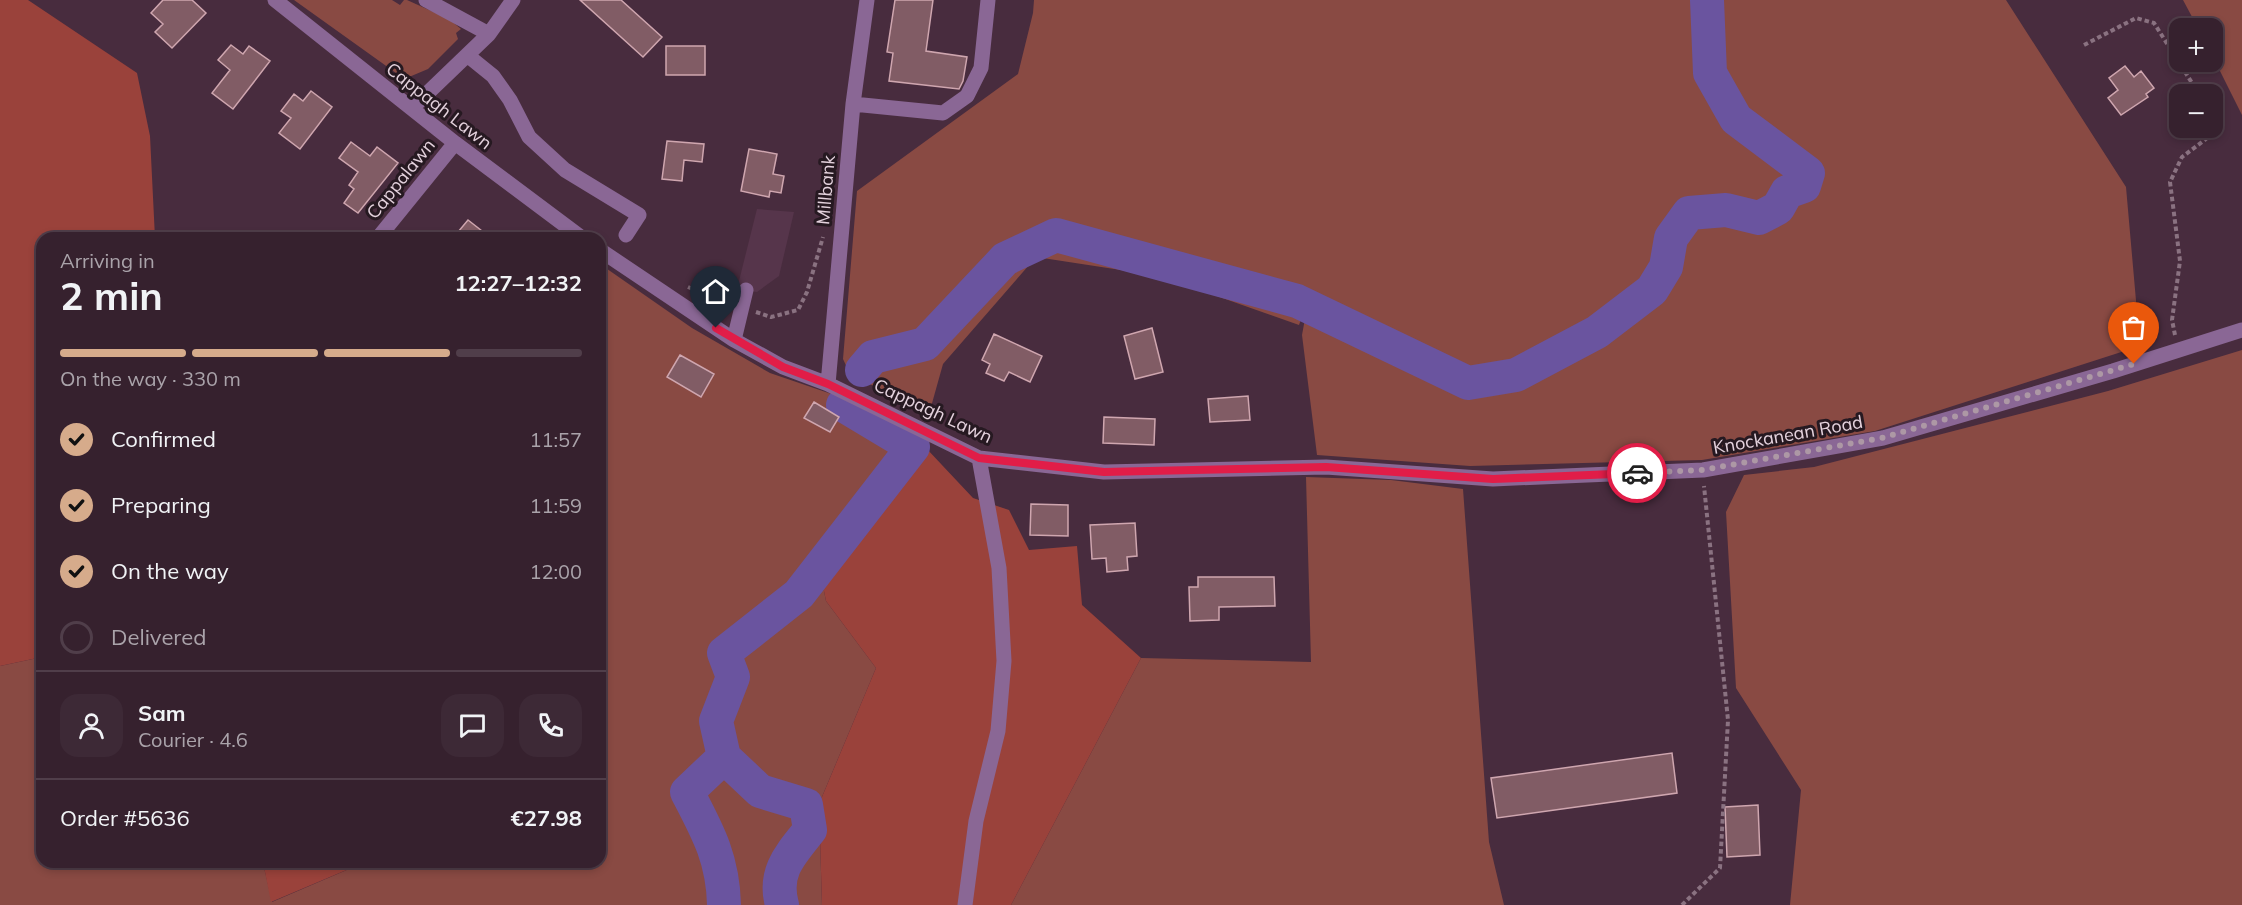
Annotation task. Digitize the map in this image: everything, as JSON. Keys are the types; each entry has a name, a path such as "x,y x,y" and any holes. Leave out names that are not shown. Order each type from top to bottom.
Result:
{"street":[{"name":"Cappagh Lawn","path":"275,0 455,143 574,232"},
{"path":"426,0 489,34"},
{"path":"412,108 489,34 513,0"},
{"name":"Millbank","path":"828,384 853,104 867,0"},
{"path":"853,104 943,113 967,96 981,69 988,0"},
{"path":"467,55 493,76 510,100 529,137 565,170 639,214 626,235"},
{"name":"Cappalawn","path":"383,232 455,143"},
{"name":"Cappagh Lawn","path":"606,254 734,340 783,367 828,384 979,458 1104,472 1326,467"},
{"path":"734,340 746,290"},
{"name":"Knockanean Road","path":"1326,467 1493,479 1702,470 1882,438 2242,330"},
{"path":"965,905 976,821 998,731 1004,662 999,568 979,458"}],"path":[{"path":"2084,45 2136,18 2154,23 2193,84"},
{"path":"2177,351 2172,320 2180,261 2170,182 2182,157 2206,138"},
{"path":"1682,905 1720,868 1727,742 1728,720 1702,470"}],"shaded area":[{"path":"0,0 28,0 137,73 150,136 155,232 36,232 36,658 0,666"},
{"path":"294,0 392,0 400,5 407,0 449,19 461,29 456,33 458,39 428,69 409,77 396,73"},
{"path":"1034,0 2006,0 2126,187 2140,346 1875,431 1702,460 1470,466 1317,455 1302,335 1309,297 1299,325 1160,276 1036,257 943,364 929,414 850,374 843,359 857,191 1018,74"},
{"path":"2183,0 2242,0 2242,115 2220,72 2223,72 2223,18 2193,18"},
{"path":"757,209 794,212 779,276 757,292 737,289"},
{"path":"606,268 692,328 770,373 852,401 926,448 823,586 826,601 876,668 819,804 822,905 0,905 0,666 36,658 36,868 264,868 272,902 351,868 606,868"},
{"path":"2242,350 2242,905 1790,905 1801,790 1736,688 1726,512 1744,475 1814,467 2108,391"},
{"path":"926,448 973,498 1009,510 1029,550 1077,546 1082,605 1141,658 1011,905 822,905 819,804 876,668 826,601 823,586"},
{"path":"1306,477 1391,480 1463,489 1489,842 1504,905 1011,905 1141,658 1311,662"},
{"path":"264,868 351,868 271,902"}],"building":[{"path":"163,0 192,0 206,13 172,48 155,32 163,24 151,13"},
{"path":"580,0 621,0 662,37 643,57"},
{"path":"895,0 933,0 926,51 967,57 963,81 959,89 889,81 893,53 887,52"},
{"path":"231,45 243,54 249,46 270,61 233,109 212,93 230,70 218,60"},
{"path":"666,46 705,46 705,75 666,75"},
{"path":"2125,66 2134,77 2141,71 2154,88 2146,94 2148,97 2121,115 2108,98 2118,90 2109,78"},
{"path":"311,91 332,107 300,149 279,133 291,118 281,111 294,94 303,101"},
{"path":"667,141 704,144 702,162 684,160 682,181 662,179"},
{"path":"351,142 370,156 377,147 398,163 358,213 344,203 354,189 349,185 358,172 339,158"},
{"path":"749,149 777,154 773,174 784,176 781,193 770,191 769,197 741,191"},
{"path":"468,220 483,232 458,232"},
{"path":"1152,328 1163,372 1135,379 1124,336"},
{"path":"994,334 1042,356 1030,382 1009,372 1004,381 986,373 990,364 982,360"},
{"path":"680,355 714,374 701,397 667,377"},
{"path":"1248,396 1250,420 1210,422 1208,399"},
{"path":"814,402 839,417 830,432 804,418"},
{"path":"1104,417 1155,419 1154,445 1103,443"},
{"path":"1031,504 1068,505 1068,536 1030,535"},
{"path":"1135,523 1137,556 1127,557 1128,570 1107,572 1106,558 1092,559 1090,525"},
{"path":"1198,577 1274,577 1275,606 1219,607 1219,620 1190,621 1189,587 1198,587"},
{"path":"1672,753 1677,793 1497,818 1491,778"},
{"path":"1758,805 1760,855 1727,857 1725,807"}],"waterway":[{"path":"862,370 873,357 925,344 1005,259 1056,235 1297,301 1468,383 1516,375 1597,332 1652,290 1666,267 1671,238 1689,213 1726,210 1759,218 1778,208 1787,192 1804,186 1808,173 1736,119 1710,73 1707,0"},
{"path":"782,905 780,883 785,864 810,830 806,805 760,791 724,757 716,721 733,677 724,653 799,594 913,447 843,405"},
{"path":"724,757 687,792 713,846 721,874 724,905"}],"way so far":[{"path":"1637,473 1702,470 1882,438 2134,364"}],"route":[{"path":"716,328 783,367 828,384 979,458 1104,472 1326,467 1493,479 1637,473"}]}
